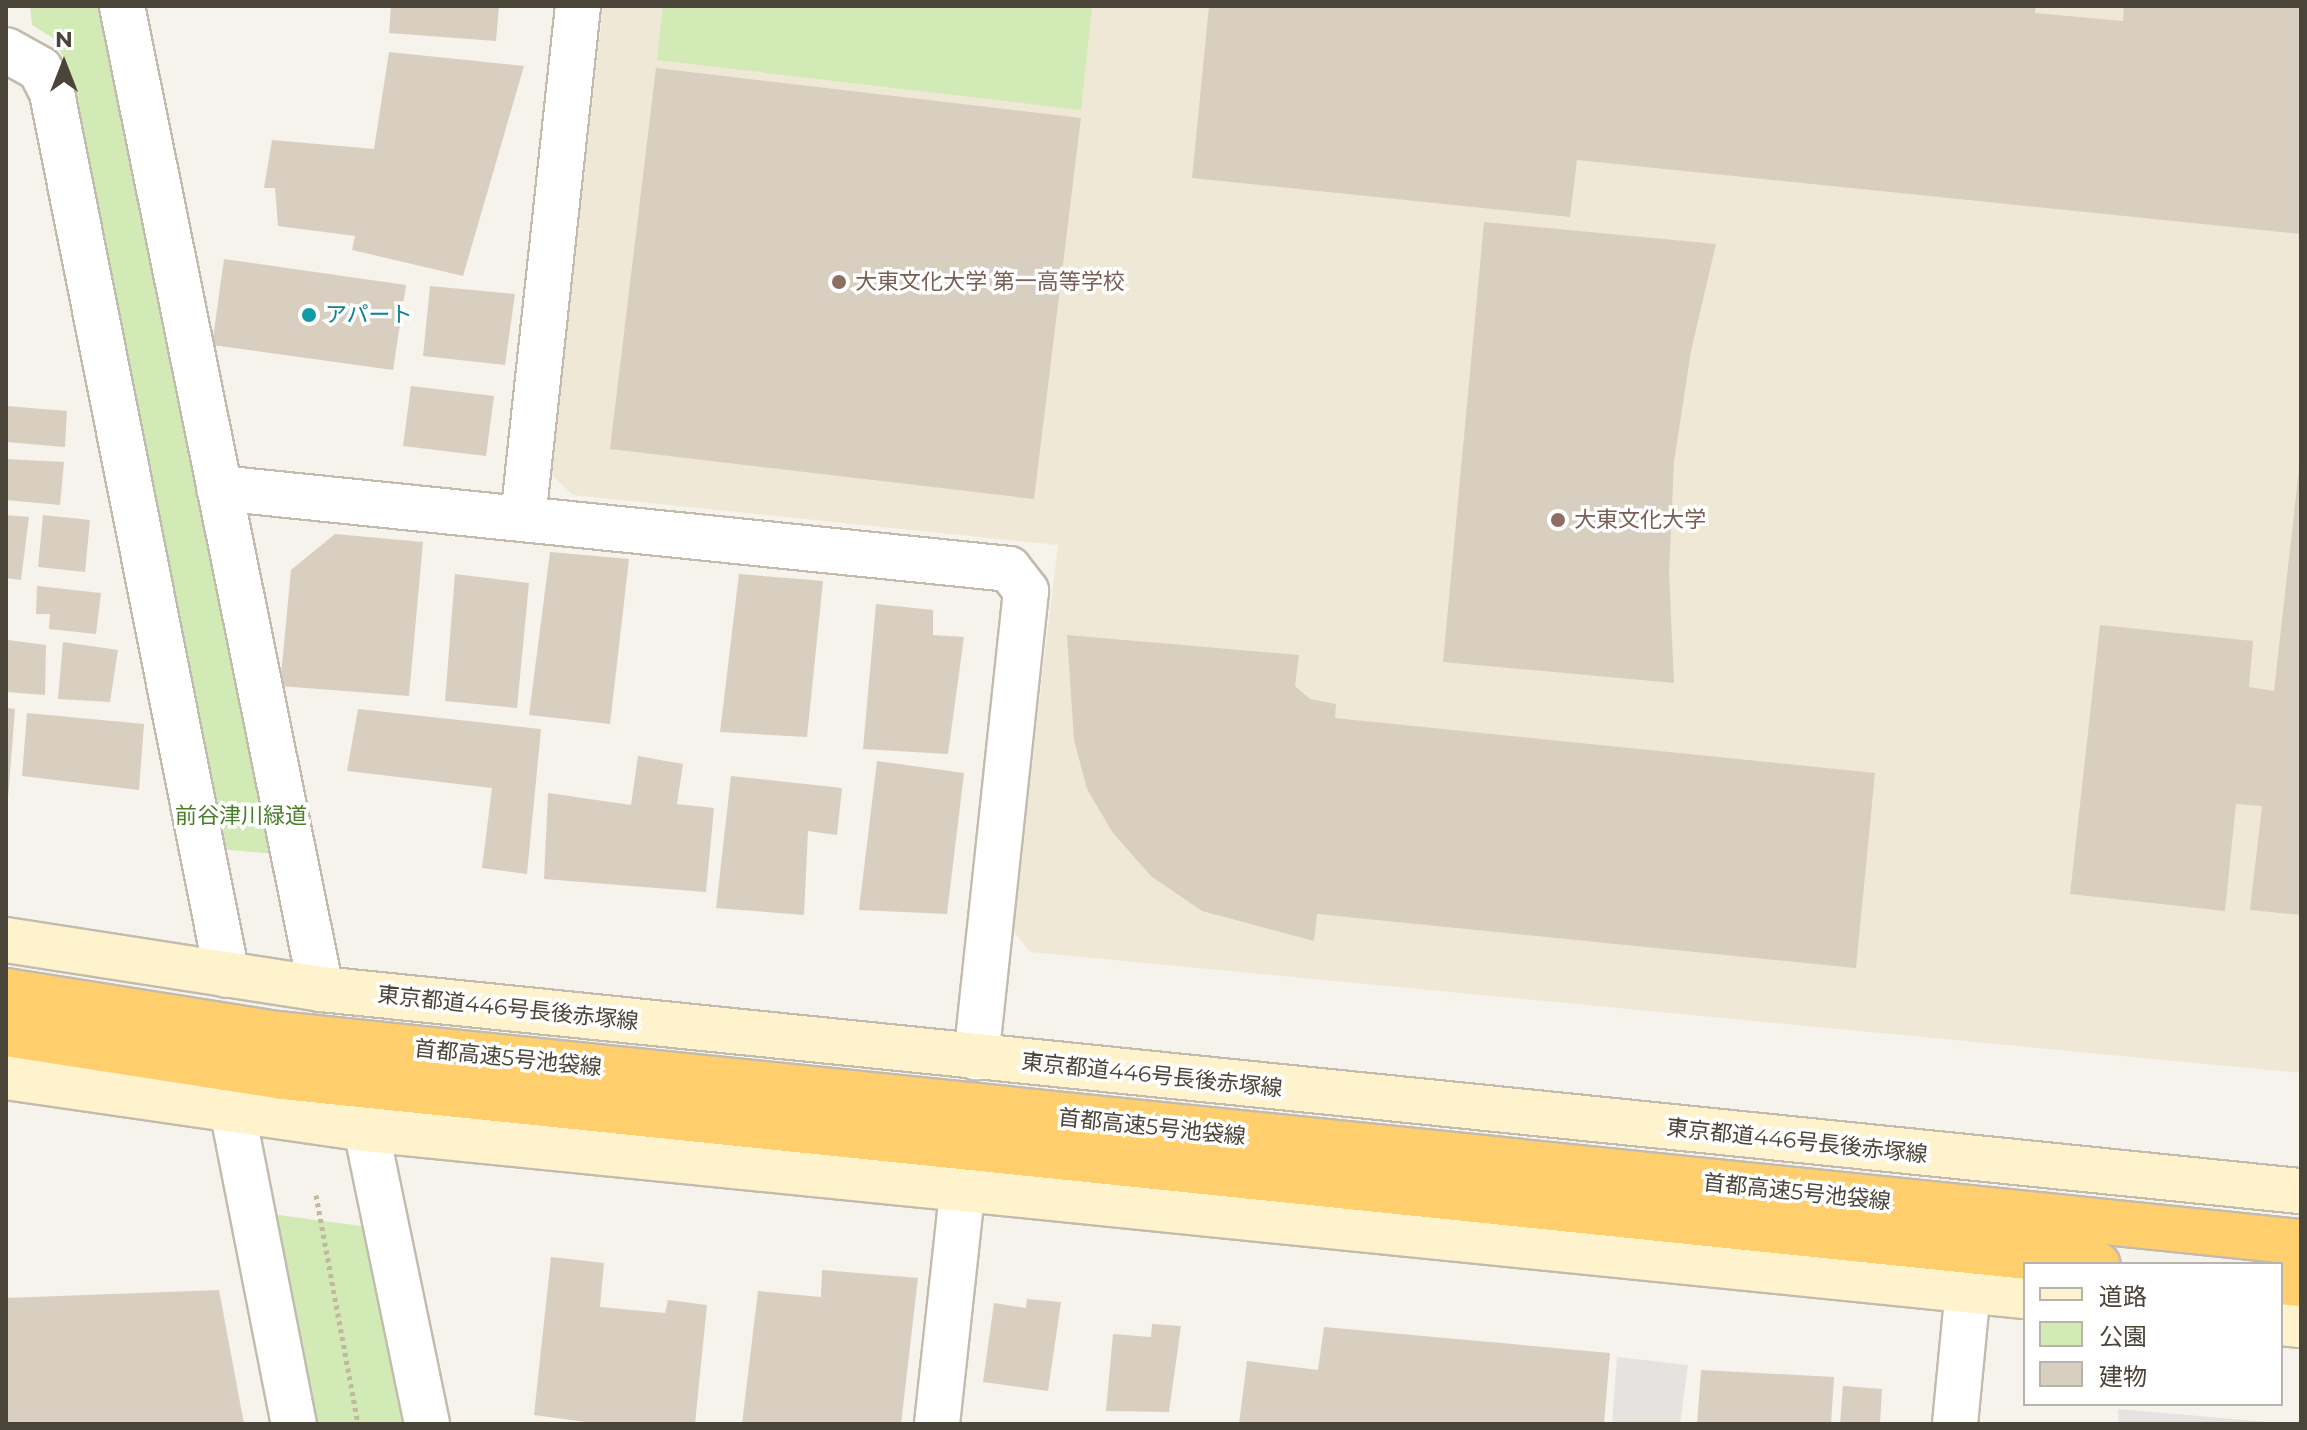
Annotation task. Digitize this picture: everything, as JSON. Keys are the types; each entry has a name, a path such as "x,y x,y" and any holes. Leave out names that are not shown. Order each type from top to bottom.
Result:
{"highway":[{"name":"首都高速5号池袋線","path":"6,991 277,1034 2301,1242"},
{"name":"首都高速5号池袋線","path":"6,1034 283,1077 2078,1262"}],"main road":[{"name":"東京都道446号長後赤塚線","path":"6,940 321,989 2301,1191"},
{"path":"6,1077 233,1114 366,1129 962,1193 2023,1296"}],"street":[{"path":"122,6 321,989"},
{"path":"523,519 578,6"},
{"path":"6,50 40,69 52,93 227,975"},
{"path":"219,488 1009,569 1026,591 976,1057"},
{"path":"233,1114 294,1424"},
{"path":"366,1129 427,1424"},
{"path":"937,1424 962,1193"},
{"path":"1955,1424 1968,1290"}],"path":[{"path":"316,1195 358,1424"}],"shaded area":[{"name":"大東文化大学","path":"603,6 2301,6 2301,1073 1030,952 1012,929 1058,545 573,495 551,474"},
{"path":"1617,1357 1688,1365 1680,1424 1612,1424"},
{"path":"2118,1409 2291,1424 2119,1424"}],"green space":[{"name":"前谷津川緑道","path":"30,6 106,6 277,854 219,849 66,62 53,38 32,25"},
{"path":"663,6 1092,6 1081,110 657,60"},
{"path":"271,1214 369,1227 412,1424 314,1424"}],"building":[{"path":"391,6 499,6 496,41 389,33"},
{"path":"1209,6 2036,6 2035,13 2123,21 2124,6 2301,6 2301,234 1577,160 1570,217 1192,178"},
{"path":"389,52 524,66 463,276 352,250 355,236 278,226 275,188 264,188 272,140 374,149"},
{"path":"656,68 1081,118 1034,499 610,449"},
{"path":"1484,222 1716,244 1691,351 1674,462 1669,573 1674,683 1443,662"},
{"name":"アパート","path":"224,259 406,285 393,370 212,345"},
{"path":"430,286 515,294 505,365 423,356"},
{"path":"411,386 494,396 486,456 403,446"},
{"path":"6,406 67,411 65,447 6,442"},
{"path":"6,459 64,462 60,505 6,500"},
{"path":"2299,469 2301,915 2250,910 2262,806 2236,804 2225,911 2070,894 2100,625 2253,641 2249,687 2274,691"},
{"path":"6,515 29,517 21,580 6,578"},
{"path":"43,515 90,520 85,572 38,567"},
{"path":"335,534 423,542 409,696 280,686 291,570"},
{"path":"550,552 629,559 610,724 529,715"},
{"path":"455,574 529,583 517,708 445,701"},
{"path":"739,574 823,581 807,737 720,732"},
{"path":"37,586 101,593 96,634 49,629 50,614 36,614"},
{"path":"876,604 933,610 933,635 964,637 948,754 863,749"},
{"path":"1067,635 1299,655 1295,686 1310,699 1336,704 1335,718 1875,773 1856,968 1317,914 1314,941 1202,911 1151,876 1113,833 1087,789 1074,740"},
{"path":"8,640 46,645 45,695 6,692"},
{"path":"63,642 118,650 110,702 58,699"},
{"path":"6,708 15,709 8,798 6,798"},
{"path":"358,709 541,729 527,874 482,868 492,788 347,771"},
{"path":"27,713 144,724 139,790 22,776"},
{"path":"638,756 683,764 677,804 714,808 706,892 544,879 548,793 631,805"},
{"path":"877,761 964,773 947,914 859,910"},
{"path":"731,776 842,788 837,835 808,831 804,915 716,908"},
{"path":"551,1257 604,1263 600,1307 665,1313 668,1300 707,1305 695,1424 600,1424 534,1415"},
{"path":"822,1270 918,1278 901,1424 742,1424 758,1291 821,1297"},
{"path":"219,1290 244,1424 6,1424 6,1298"},
{"path":"1027,1299 1061,1302 1048,1391 983,1382 994,1303 1026,1308"},
{"path":"1152,1324 1181,1326 1169,1412 1106,1411 1113,1334 1151,1337"},
{"path":"1324,1327 1610,1353 1604,1424 1239,1424 1247,1361 1318,1370"},
{"path":"1701,1370 1834,1377 1831,1424 1697,1424"},
{"path":"1843,1386 1882,1389 1880,1424 1840,1424"}],"place":[{"name":"大東文化大学 第一高等学校","path":"839,282"},
{"name":"アパート","path":"309,315"},
{"name":"大東文化大学","path":"1558,520"}]}
